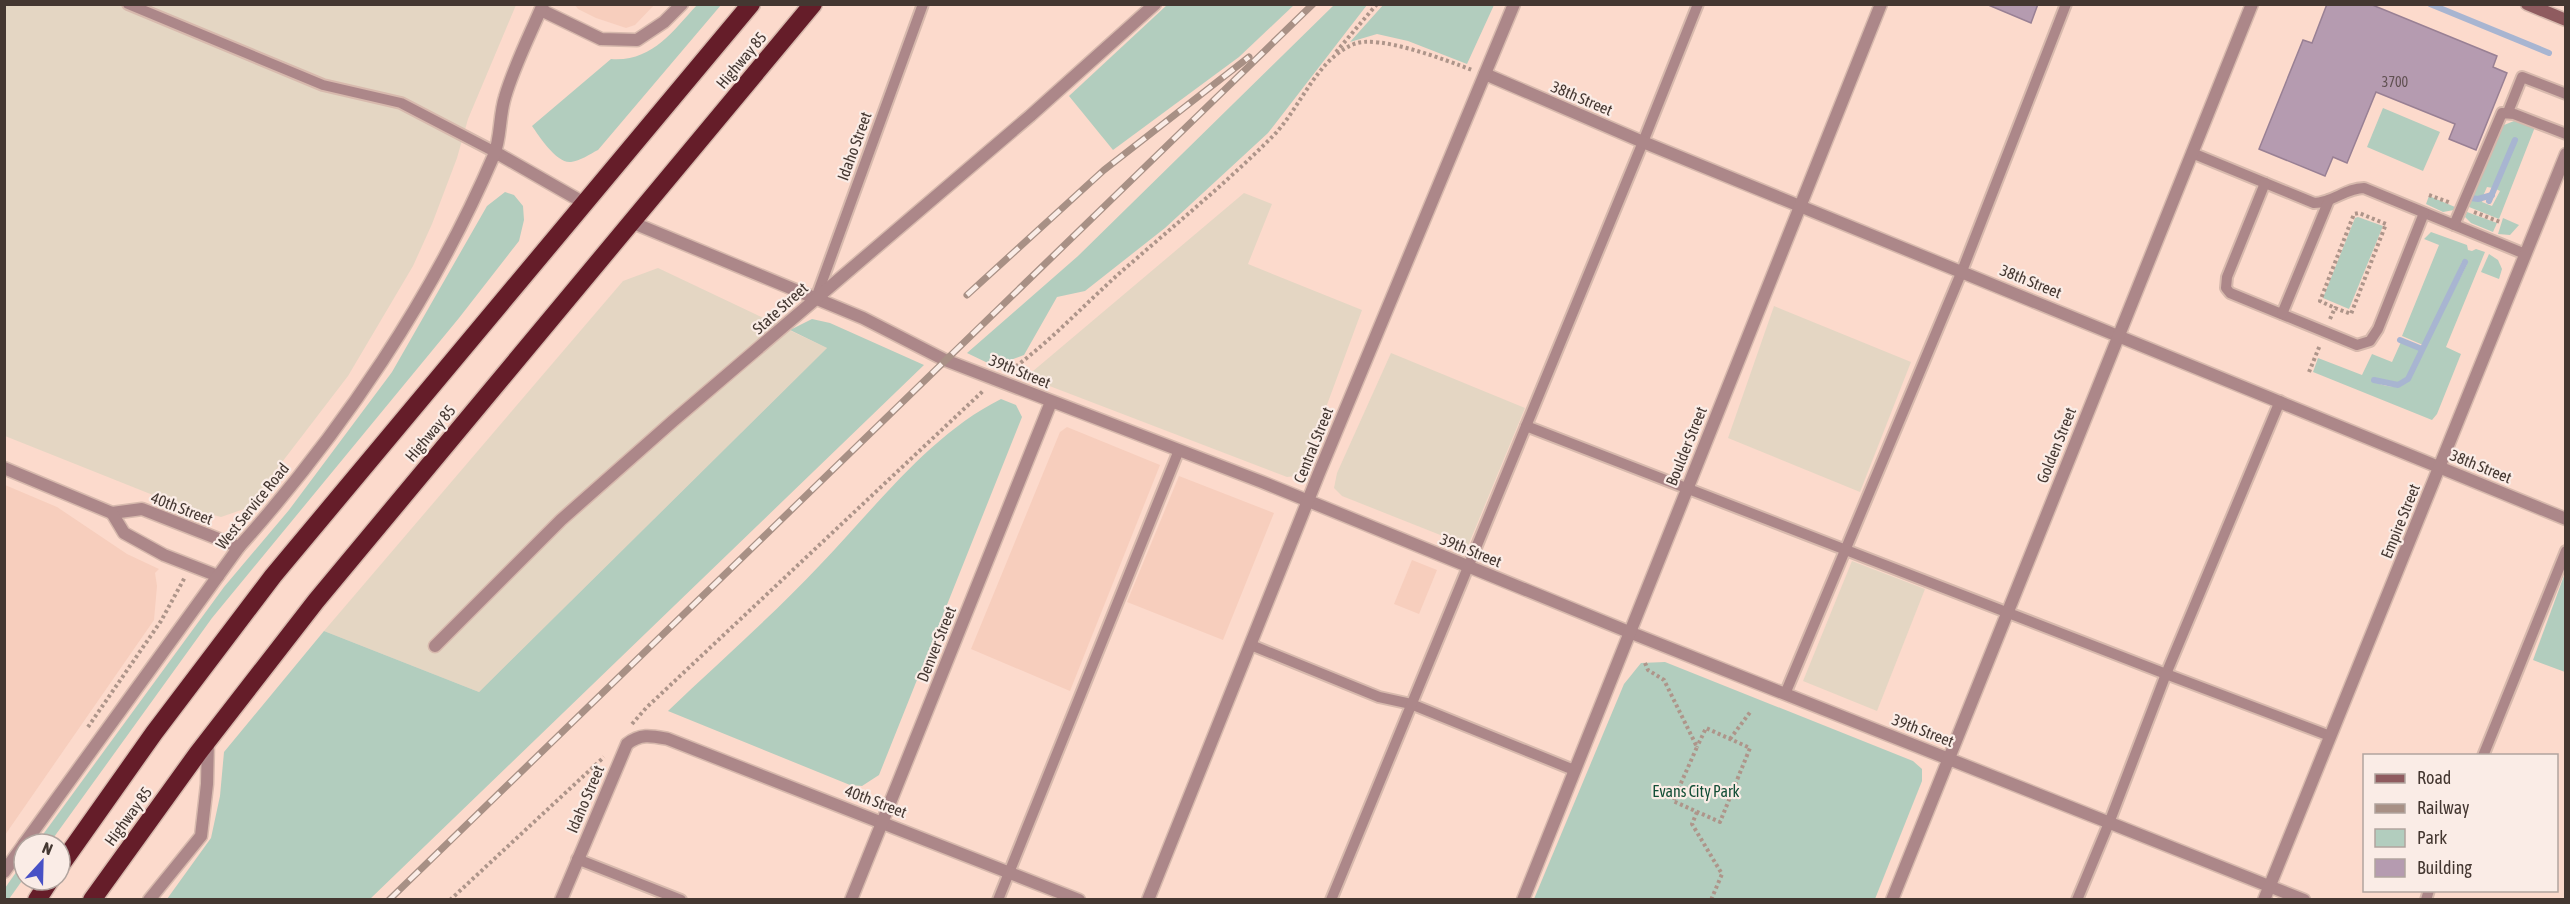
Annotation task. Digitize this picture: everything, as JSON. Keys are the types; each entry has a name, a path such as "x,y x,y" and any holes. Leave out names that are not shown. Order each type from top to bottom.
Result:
{"highway":[{"name":"Highway 85","path":"72,849 167,716 273,576 751,4"},
{"name":"Highway 85","path":"92,900 208,740 316,601 813,4"}],"main road":[{"path":"2527,4 2565,20"}],"street":[{"path":"542,8 601,39 637,40 664,22 682,4"},
{"name":"State Street","path":"435,646 561,520 816,298 1030,117 1155,4"},
{"name":"Central Street","path":"1148,900 1308,502 1514,4"},
{"name":"Boulder Street","path":"1523,900 1881,4"},
{"name":"Golden Street","path":"1892,900 2252,4"},
{"name":"West Service Road","path":"33,832 238,548 265,518 339,422 430,282 495,152 505,96 542,8"},
{"name":"38th Street","path":"1485,74 1643,142 2118,334 2565,519"},
{"path":"495,152 586,204"},
{"name":"Empire Street","path":"2264,900 2565,154"},
{"name":"39th Street","path":"631,222 776,284 863,318 945,360 1179,450 1629,632 2304,900"},
{"name":"Denver Street","path":"851,900 1052,402"},
{"path":"4,468 112,513 124,533 218,576"},
{"name":"40th Street","path":"112,513 142,509 238,548"},
{"name":"Idaho Street","path":"561,900 627,744 636,737 660,738"},
{"name":"40th Street","path":"660,738 883,822 1078,900"},
{"path":"149,900 201,836 207,784 208,740"}],"lane":[{"path":"128,4 323,85 401,103 495,152"},
{"name":"Idaho Street","path":"816,298 923,4"},
{"path":"1331,900 1698,4"},
{"path":"1785,694 1962,271 2066,4"},
{"path":"2454,225 2499,117 2508,112 2522,77 2565,94"},
{"path":"2508,112 2565,134"},
{"path":"2192,153 2314,203 2329,200 2357,188 2364,188 2525,254"},
{"path":"2265,183 2227,277 2226,288 2230,293 2357,345 2370,341 2378,329 2424,213"},
{"path":"2282,314 2329,200"},
{"path":"2077,900 2166,674 2280,401"},
{"path":"1526,426 2330,736"},
{"path":"999,900 1179,450"},
{"path":"2484,754 2565,551"},
{"path":"1251,645 1379,697 1411,704 1574,770"},
{"path":"578,859 681,900"}],"path":[{"path":"625,732 646,708 972,399 1046,345 1128,266 1191,214 1274,136 1334,55 1377,4"},
{"path":"1334,55 1356,43 1387,43 1485,74"},
{"path":"2429,195 2456,204"},
{"path":"2361,213 2364,205"},
{"path":"2468,210 2500,222"},
{"path":"2386,224 2361,213 2354,214 2320,301 2351,314 2390,215"},
{"path":"2330,319 2335,308"},
{"path":"2309,372 2321,342"},
{"path":"86,728 161,621 192,566"},
{"path":"1645,663 1648,670 1664,680 1697,747"},
{"path":"1730,739 1751,711"},
{"path":"1706,728 1730,739 1750,748 1720,822 1673,801 1706,728"},
{"path":"450,900 612,748"},
{"path":"1697,812 1692,824 1722,874 1711,900"}],"shaded area":[{"path":"5,5 516,5 468,119 457,158 413,266 348,376 247,508 221,517 183,507 5,436"},
{"path":"575,5 654,5 635,25 626,28 596,18 578,9"},
{"path":"1244,193 1272,204 1248,264 1362,310 1304,467 1296,476 1287,477 1026,377"},
{"path":"658,268 827,348 479,692 324,631 623,281"},
{"path":"1774,306 1911,362 1860,492 1728,438"},
{"path":"1391,353 1525,408 1468,546 1342,496 1334,488 1337,473"},
{"path":"1067,427 1160,465 1070,691 971,649 1060,432"},
{"path":"1179,476 1274,513 1223,640 1127,602"},
{"path":"5,485 57,507 127,554 159,569 155,573 157,586 154,620 5,835"},
{"path":"1412,560 1437,570 1419,614 1394,604"},
{"path":"1852,561 1925,589 1877,711 1803,681"}],"green space":[{"path":"1384,4 1494,5 1467,64 1408,41 1377,34 1350,42"},
{"path":"697,5 721,5 598,150 571,162 560,159 554,154 532,126 611,59 638,56 660,43"},
{"path":"1167,5 1294,5 1239,57 1113,150 1069,96"},
{"path":"1334,5 1367,5 1268,133 1165,228 1085,291 1057,297 1024,355 994,366 967,353 1078,256"},
{"path":"2383,108 2440,132 2423,171 2367,147"},
{"path":"2514,121 2535,127 2499,219 2469,207 2471,200 2483,200 2482,202 2492,206 2500,191 2496,189 2516,137 2493,188 2487,187 2483,196 2472,197 2499,131 2504,125"},
{"path":"505,192 514,195 523,206 524,220 519,241 459,318 212,618 58,832 45,832 224,587 289,510 392,372 487,206"},
{"path":"2429,196 2455,207 2454,210 2443,212 2426,204"},
{"path":"2467,212 2497,223 2493,232 2471,223 2465,217"},
{"path":"2355,218 2383,226 2349,309 2323,298"},
{"path":"2503,218 2519,225 2510,235 2498,234"},
{"path":"2431,232 2467,245 2468,250 2476,249 2485,252 2446,347 2461,354 2437,414 2432,420 2313,372 2318,358 2362,375 2372,354 2392,362 2401,342 2420,350 2407,377 2397,383 2374,378 2372,380 2382,385 2397,386 2410,378 2467,264 2466,260 2462,262 2423,345 2402,336 2439,245 2424,239"},
{"path":"2489,254 2498,260 2502,269 2499,279 2481,272"},
{"path":"812,319 830,323 924,365 370,899 167,899 211,838 220,796 224,752 324,631 479,692 827,348 790,330"},
{"path":"1001,399 1016,405 1022,417 879,775 862,786 850,785 668,711 802,584 927,452 975,414"},
{"path":"2565,573 2565,672 2533,660"},
{"name":"Evans City Park","path":"1665,662 1913,761 1922,769 1922,781 1875,899 1534,899 1624,684 1641,663"},
{"path":"12,878 12,892 14,892 9,899 5,899 5,888"}],"building":[{"path":"1986,4 2038,4 2031,23"},
{"path":"2327,4 2370,4 2497,56 2493,67 2507,73 2476,150 2449,139 2455,124 2376,92 2347,163 2333,157 2325,176 2259,149 2303,40 2312,43"}],"waterway":[{"path":"2430,4 2549,53"},
{"path":"2489,201 2515,140"},
{"path":"2471,198 2478,199 2492,195"},
{"path":"2374,380 2398,385 2408,379 2465,262"},
{"path":"2400,340 2422,349"}],"railway":[{"path":"389,900 1313,4"},
{"path":"967,295 1104,170 1249,57"}]}
